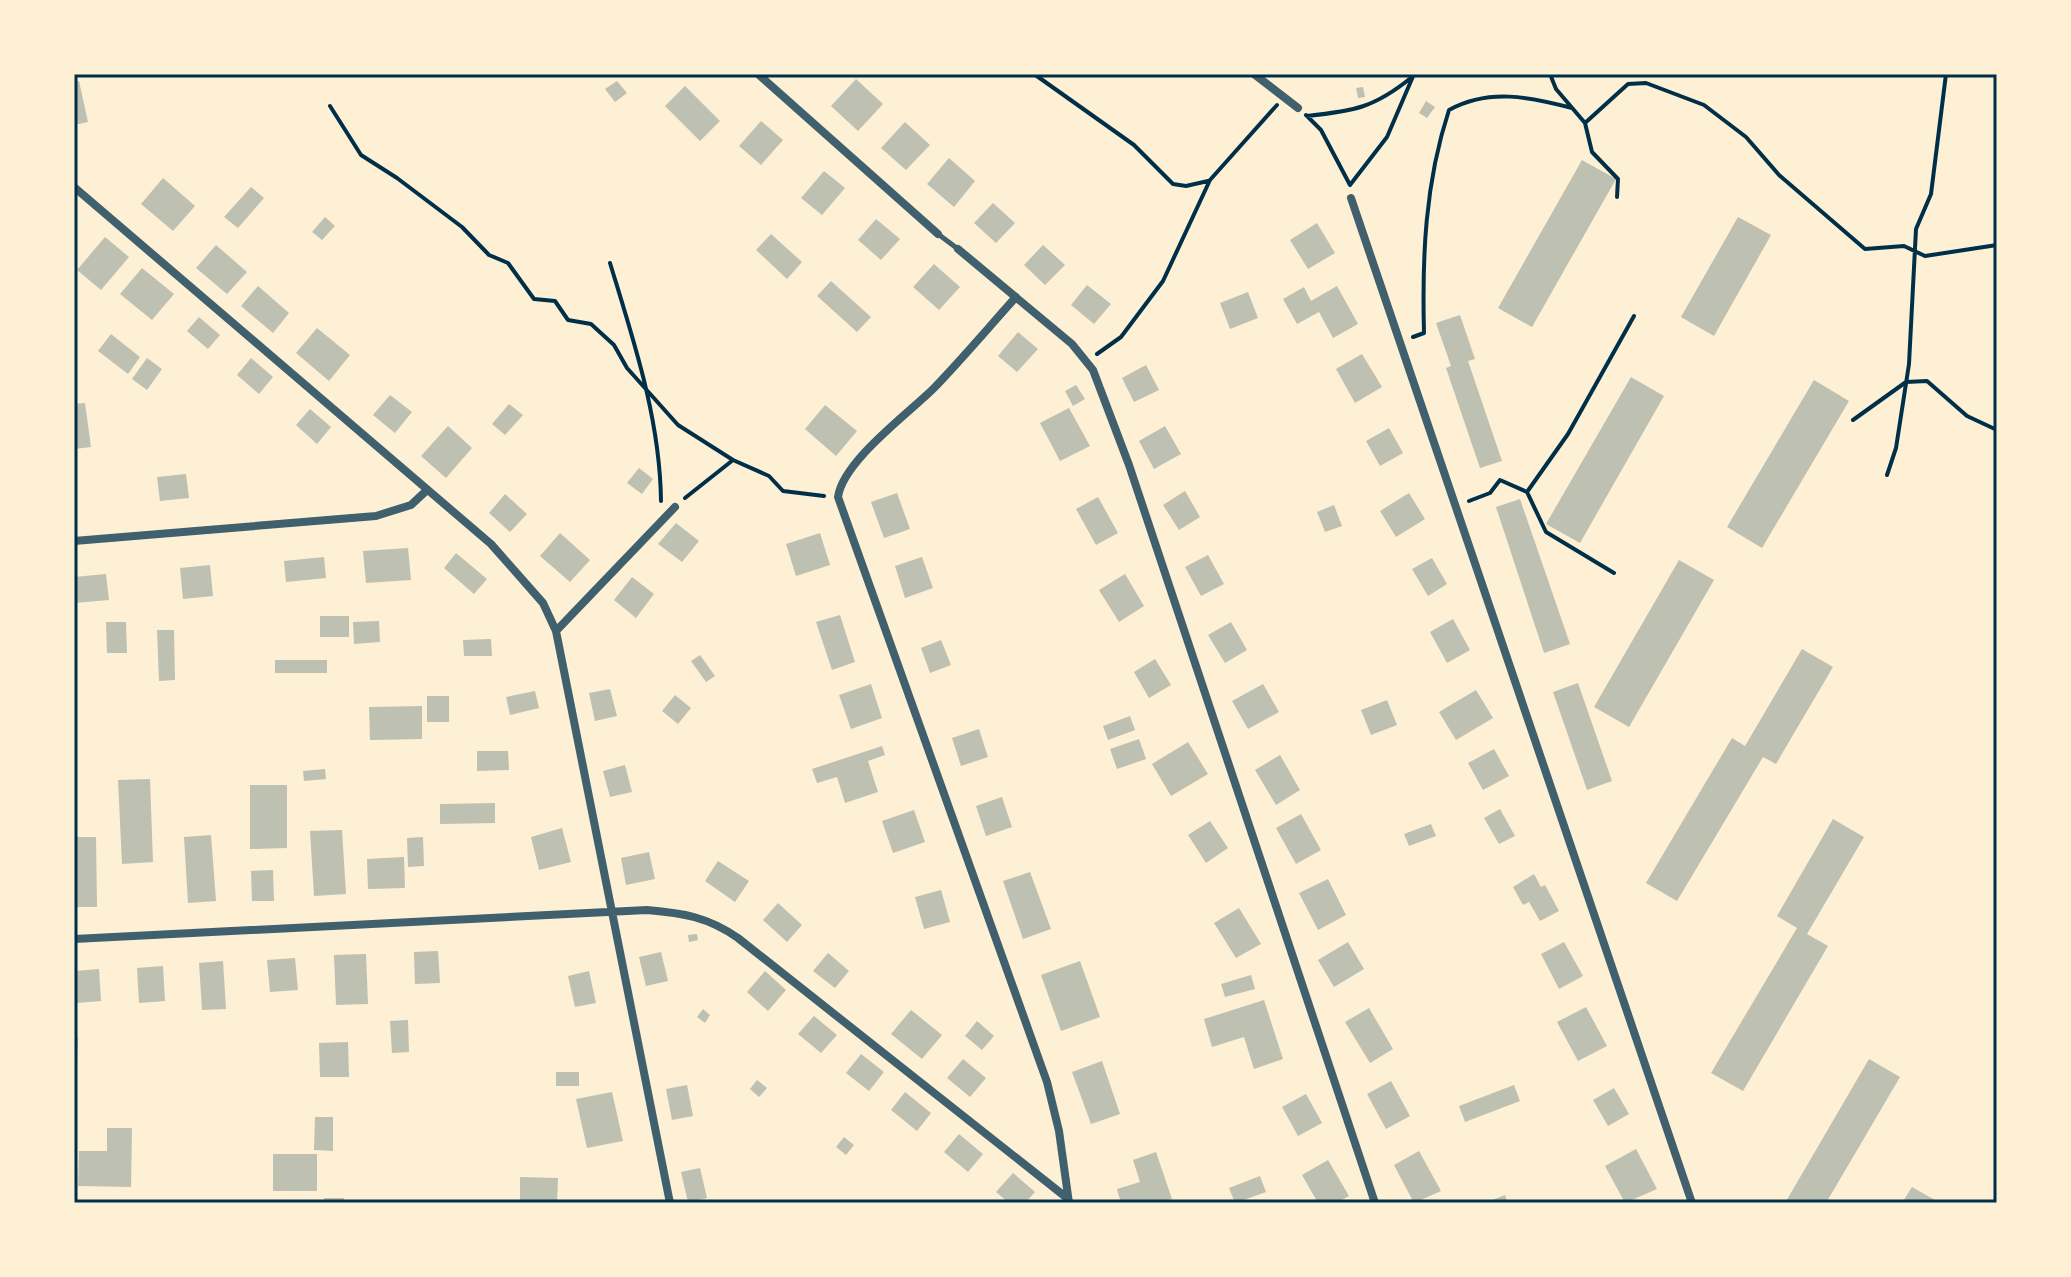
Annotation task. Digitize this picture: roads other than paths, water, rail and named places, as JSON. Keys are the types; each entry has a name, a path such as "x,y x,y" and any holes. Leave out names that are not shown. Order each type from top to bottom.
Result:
{"street":[{"path":"758,74 938,234"},
{"path":"1254,74 1298,108"},
{"path":"74,187 516,569 543,603 556,631 670,1203"},
{"path":"1351,198 1692,1203"},
{"path":"958,249 1072,344 1093,370 1129,465 1375,1203"},
{"path":"1016,297 848,475 838,497 1047,1082 1059,1131 1068,1200"},
{"path":"74,541 376,516 411,505 426,491"},
{"path":"556,631 675,507"},
{"path":"74,939 611,913 686,913 715,922 1068,1200"}],"lane":[{"path":"938,234 958,249"}]}
